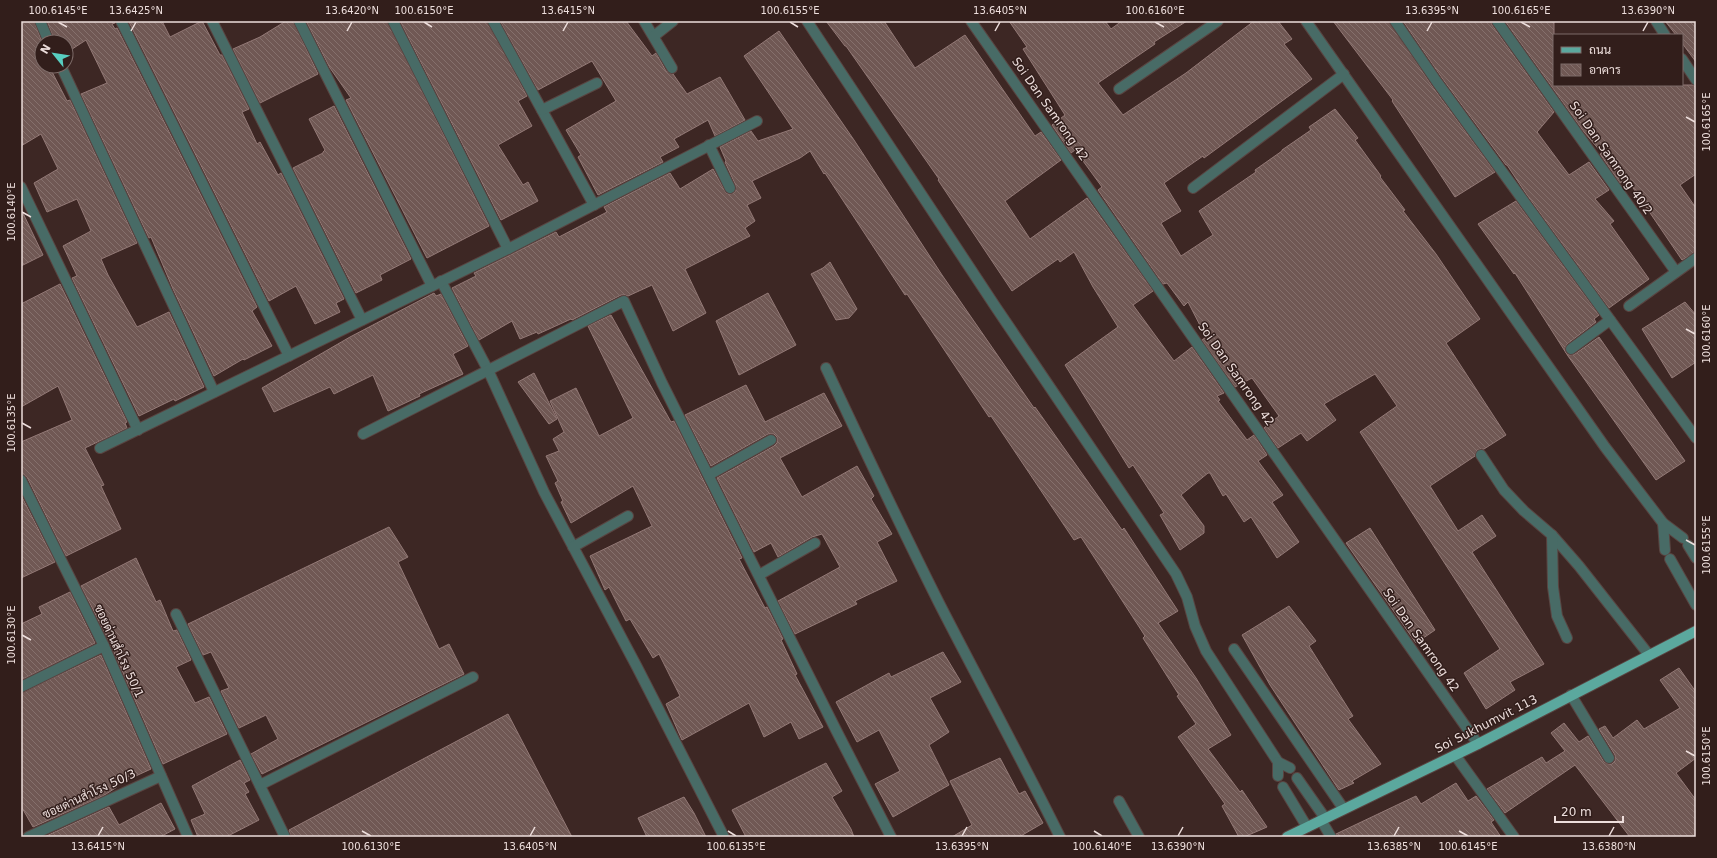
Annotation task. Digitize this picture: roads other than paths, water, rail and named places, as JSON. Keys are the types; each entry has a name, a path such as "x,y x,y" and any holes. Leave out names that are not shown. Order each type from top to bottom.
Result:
{"main road":[{"name":"Soi Sukhumvit 113","path":"1287,837 1343,808 1478,744 1696,631"}],"street":[{"path":"40,21 46,34"},
{"path":"121,21 289,356"},
{"path":"212,21 362,320"},
{"path":"299,21 436,284 488,370 544,492 638,667 724,837"},
{"path":"393,21 508,249"},
{"path":"492,21 594,205"},
{"path":"644,21 672,68"},
{"path":"654,36 673,21"},
{"path":"807,21 995,306 1176,574 1187,597 1195,626 1206,651 1278,762 1290,768"},
{"name":"Soi Dan Samrong 42","path":"971,21 1478,744"},
{"path":"1119,89 1218,21"},
{"path":"1306,21 1431,201 1662,524 1686,542 1696,558"},
{"path":"1395,21 1437,82 1696,438"},
{"name":"Soi Dan Samrong 40/2","path":"1497,21 1676,272"},
{"path":"1656,21 1664,34"},
{"path":"1683,60 1696,80"},
{"path":"65,74 214,392"},
{"path":"1192,188 1344,74"},
{"path":"542,110 597,83"},
{"path":"100,448 508,249 757,121"},
{"path":"709,145 730,188"},
{"path":"21,187 138,430"},
{"path":"1629,306 1696,258"},
{"path":"363,434 624,301 662,383 891,837"},
{"path":"1571,349 1610,320"},
{"path":"826,368 873,470 936,596 1025,765 1060,837"},
{"path":"709,475 771,440"},
{"path":"1481,455 1504,490 1524,511 1552,535 1580,566 1649,655"},
{"name":"ซอยด่านสำโรง 50/1","path":"21,480 104,646 188,837"},
{"path":"573,546 628,516"},
{"path":"1662,524 1667,554 1696,605"},
{"path":"1552,535 1553,587 1558,616 1567,638"},
{"path":"759,575 815,543"},
{"path":"176,614 285,837"},
{"path":"21,687 104,646"},
{"path":"1234,649 1343,808"},
{"path":"260,785 473,677"},
{"path":"1571,695 1608,758"},
{"path":"1455,755 1514,837"},
{"path":"1278,762 1278,776"},
{"name":"ซอยด่านสำโรง 50/3","path":"28,837 162,776"},
{"path":"1297,778 1323,819 1331,837"},
{"path":"1283,787 1307,827"},
{"path":"1119,801 1139,837"}]}
